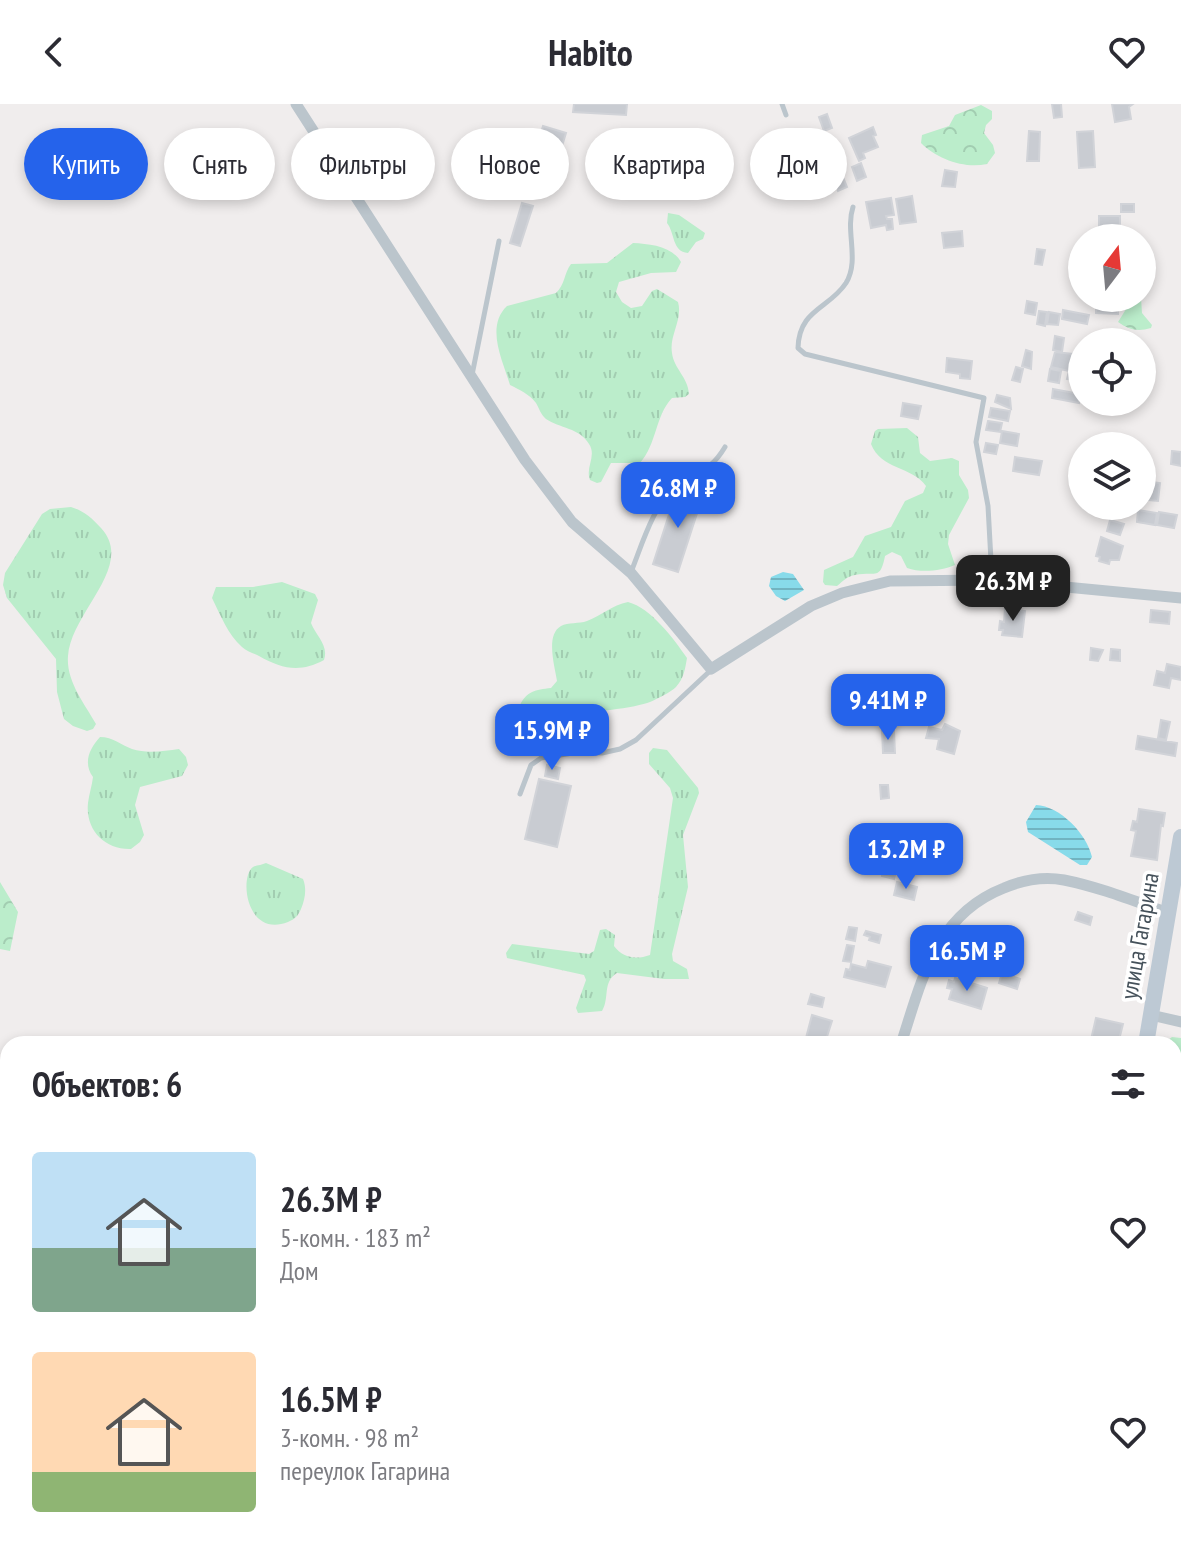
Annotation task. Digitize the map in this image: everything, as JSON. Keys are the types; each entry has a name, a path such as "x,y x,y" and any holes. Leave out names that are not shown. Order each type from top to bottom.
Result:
{"main road":[{"name":"улица Гагарина","path":"1147,1036 1181,837"}],"street":[{"path":"296,104 525,460 572,522 631,573 711,669 811,606 842,593 890,581 992,580 1181,598"},
{"path":"904,1036 919,988 940,940 951,923 994,892 1032,879 1061,879 1168,913"},
{"path":"1151,1015 1181,1022"}],"lane":[{"path":"782,104 786,115"},
{"path":"853,207 850,221 853,245 846,283 806,319 798,339 801,352 984,398 976,442 988,506 992,580"},
{"path":"472,376 499,241"},
{"path":"631,573 660,502 679,482 707,470 725,447"},
{"path":"520,794 531,765 541,758 620,749 636,740 711,669"}],"green space":[{"path":"981,105 992,111 992,119 984,133 995,153 987,164 969,165 951,161 921,143 922,135 949,126 955,115"},
{"path":"668,213 679,215 705,233 688,253 676,246 667,223"},
{"path":"633,243 666,249 681,262 676,272 651,273 619,282 616,292 622,302 631,308 642,306 652,291 657,289 678,302 679,315 672,353 689,394 672,398 666,405 650,447 640,463 611,463 601,482 597,483 590,480 592,453 585,439 575,431 546,419 530,397 510,385 500,355 497,324 507,306 556,293 571,264 607,263"},
{"path":"1124,312 1142,312 1152,325 1151,328 1129,328 1118,322"},
{"path":"907,428 918,437 920,453 930,461 952,458 959,461 959,475 969,498 949,535 948,544 955,565 931,571 913,570 907,568 901,556 892,552 885,556 879,572 852,576 837,586 825,585 824,570 853,557 865,536 891,527 905,501 923,493 926,486 920,480 882,459 871,444 878,429"},
{"path":"71,507 87,515 101,528 110,543 111,558 107,574 79,623 68,656 73,683 96,724 87,731 64,719 57,692 56,659 7,598 3,585 5,573 42,514 50,509"},
{"path":"282,582 315,594 318,600 311,623 325,655 324,660 307,667 291,668 275,664 242,647 225,624 212,598 216,587 253,587"},
{"path":"628,602 653,617 687,658 676,687 650,702 624,708 564,714 522,709 520,705 529,694 551,688 557,681 552,652 556,630 564,625 587,621"},
{"path":"100,737 138,751 179,749 186,757 188,765 182,776 140,787 135,805 144,835 131,849 105,842 90,822 88,803 93,777 88,761 90,751"},
{"path":"653,748 667,750 699,793 683,835 688,887 672,954 673,961 687,969 689,979 617,973 609,981 602,1011 578,1013 576,1008 586,980 584,975 507,958 506,953 512,944 589,954 594,951 600,930 606,929 615,935 614,946 621,953 635,958 650,955 673,798 670,788 649,764 649,753"},
{"path":"266,863 303,879 305,890 302,905 297,915 288,922 274,925 263,922 250,904 247,893 249,873 253,867"},
{"path":"0,882 18,912 10,951 0,949"}],"water":[{"path":"783,572 793,574 804,590 785,601 776,596 769,586 771,577"},
{"path":"1036,805 1063,816 1085,839 1092,857 1087,865 1080,865 1028,832 1026,822"}],"building":[{"path":"574,104 627,104 626,115 573,112"},
{"path":"1052,104 1061,104 1062,117 1054,118"},
{"path":"1112,104 1133,104 1129,107 1131,119 1115,122"},
{"path":"827,114 832,128 823,128 819,117"},
{"path":"873,127 878,147 863,153 865,158 859,161 849,138"},
{"path":"1029,131 1040,132 1039,161 1027,161"},
{"path":"1093,131 1095,167 1079,168 1077,132"},
{"path":"861,163 866,177 857,181 852,167"},
{"path":"945,170 957,172 955,187 942,186"},
{"path":"912,196 916,222 900,224 896,199"},
{"path":"891,198 894,215 886,216 892,219 893,229 887,230 886,225 871,228 866,202"},
{"path":"522,203 533,206 520,246 510,243"},
{"path":"1121,204 1134,204 1134,212 1121,212"},
{"path":"1099,216 1120,216 1120,224 1099,224"},
{"path":"962,231 963,246 944,248 942,233"},
{"path":"1037,249 1045,250 1042,265 1035,264"},
{"path":"1027,301 1037,303 1035,315 1025,313"},
{"path":"1063,310 1089,315 1087,324 1062,319"},
{"path":"1039,311 1047,312 1045,326 1037,324"},
{"path":"1049,312 1060,314 1058,325 1047,324"},
{"path":"1055,336 1064,338 1062,352 1053,350"},
{"path":"1026,350 1032,352 1031,369 1022,366"},
{"path":"1055,352 1068,353 1068,371 1051,367"},
{"path":"947,358 972,361 970,379 946,372"},
{"path":"1016,367 1023,369 1020,382 1012,380"},
{"path":"1050,369 1061,371 1059,383 1048,381"},
{"path":"1053,389 1068,392 1068,401 1052,398"},
{"path":"997,395 1010,398 1011,409 995,402"},
{"path":"903,403 921,406 918,419 901,416"},
{"path":"991,408 1010,411 1008,421 989,417"},
{"path":"988,421 1002,423 1000,432 986,430"},
{"path":"1002,431 1019,434 1017,446 1000,443"},
{"path":"986,443 998,445 996,454 984,452"},
{"path":"1172,451 1181,452 1181,466 1171,464"},
{"path":"1015,457 1042,461 1039,475 1013,471"},
{"path":"1156,482 1160,483 1156,501"},
{"path":"687,489 702,498 678,572 653,564 677,490 686,493"},
{"path":"1159,512 1177,515 1174,528 1157,525"},
{"path":"1110,520 1124,524 1120,535 1107,531"},
{"path":"1137,520 1156,520 1155,525"},
{"path":"1101,537 1123,546 1119,560 1110,560 1109,564 1099,561 1100,557 1096,556"},
{"path":"1050,560 1067,563 1065,571 1048,569"},
{"path":"1014,596 1027,597 1027,605 1014,604"},
{"path":"1005,608 1025,611 1022,637 1002,635 1003,630 999,630 1000,621 1004,622"},
{"path":"1151,610 1170,612 1169,624 1150,622"},
{"path":"1091,648 1103,650 1098,661 1090,660"},
{"path":"1111,649 1120,650 1120,661 1110,660"},
{"path":"1167,664 1181,667 1181,680 1171,678 1169,688 1154,685 1157,671 1165,673"},
{"path":"907,678 919,679 918,693 905,691"},
{"path":"880,687 889,687 889,706 880,706"},
{"path":"906,695 918,697 916,710 904,708"},
{"path":"920,698 930,700 928,712 918,710"},
{"path":"1161,720 1170,722 1166,740 1158,738"},
{"path":"945,724 960,731 954,754 937,749 939,739 926,738 929,727 942,730"},
{"path":"882,731 894,731 895,753 883,753"},
{"path":"1138,736 1177,743 1175,756 1136,749"},
{"path":"547,765 560,768 558,779 545,776"},
{"path":"539,779 571,786 557,847 525,839"},
{"path":"880,785 888,785 889,798 881,799"},
{"path":"1139,809 1165,813 1157,860 1131,856 1136,831 1131,830 1133,821 1137,822"},
{"path":"926,831 946,836 944,845 939,843 936,854 921,850"},
{"path":"883,867 896,870 894,879 882,876"},
{"path":"897,882 917,887 914,900 894,895"},
{"path":"1078,912 1092,917 1090,925 1075,920"},
{"path":"849,927 857,928 855,941 846,939"},
{"path":"866,931 881,935 879,943 869,940 870,937 864,935"},
{"path":"847,945 854,946 851,962 843,961"},
{"path":"868,961 891,967 885,987 844,977 851,964 866,968"},
{"path":"1002,973 1020,979 1017,989 999,983"},
{"path":"955,978 987,988 981,1009 949,999 952,989 947,988 949,980 954,982"},
{"path":"811,994 824,998 822,1007 808,1004"},
{"path":"812,1015 832,1021 827,1036 807,1036"},
{"path":"1096,1018 1123,1024 1120,1036 1092,1036"}]}
